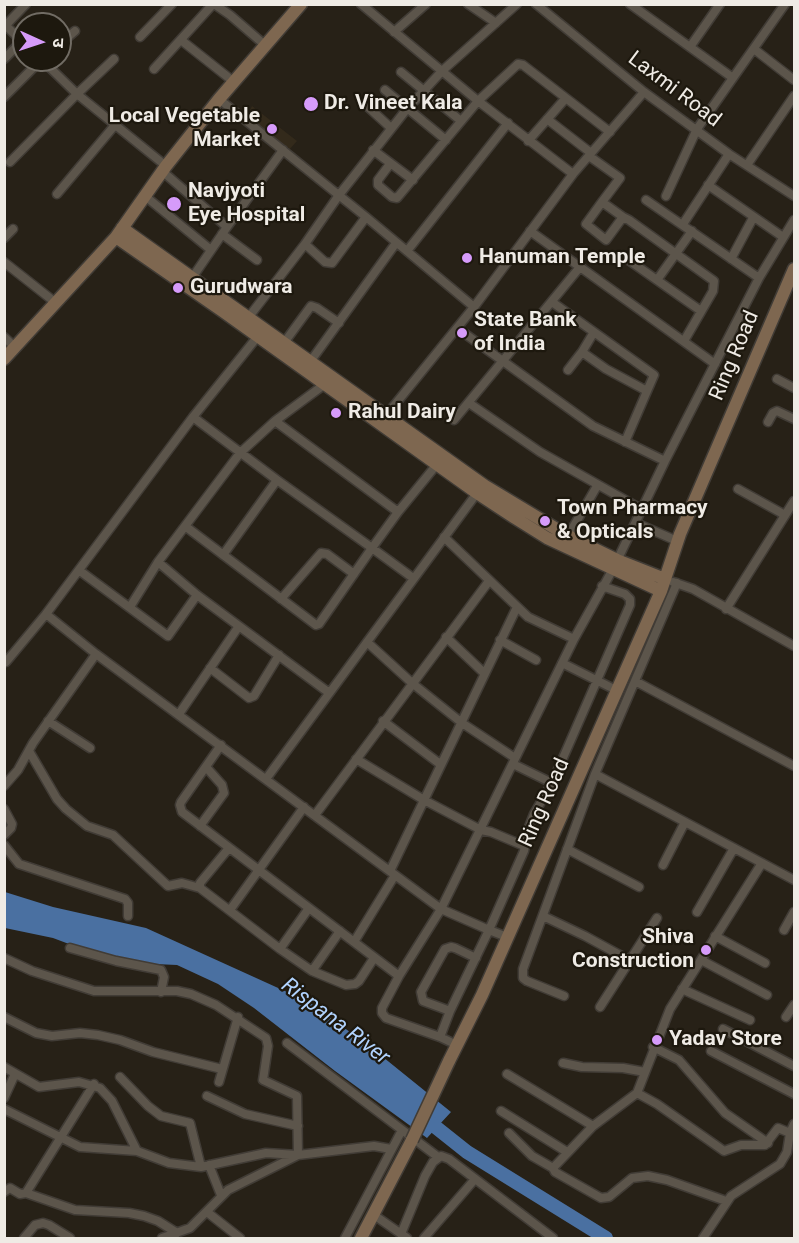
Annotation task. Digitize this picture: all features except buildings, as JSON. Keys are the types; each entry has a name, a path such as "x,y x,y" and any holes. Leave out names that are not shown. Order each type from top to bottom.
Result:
{"main road":[{"path":"4,359 119,232 164,169 219,99 301,4"},
{"path":"119,232 192,278 248,318 325,384 485,486 615,564"},
{"path":"119,232 258,336 310,362 477,493 547,538 668,584"},
{"name":"Ring Road","path":"361,1239 412,1140 457,1045 507,938 616,690 668,584 677,541 795,269"},
{"name":"Ring Road","path":"672,559 686,536 795,287"}],"street":[{"path":"5,25 26,4"},
{"path":"140,37 172,4"},
{"path":"154,69 214,4 266,46"},
{"path":"394,32 426,4"},
{"path":"468,4 496,23"},
{"path":"248,318 373,150 406,110 442,71 517,4"},
{"name":"Laxmi Road","path":"536,4 644,92 729,154 795,196"},
{"path":"690,47 720,4"},
{"path":"666,196 697,129 785,4"},
{"path":"364,5 478,101 573,174"},
{"path":"630,5 733,78"},
{"path":"181,40 234,82"},
{"path":"754,48 795,80"},
{"path":"10,162 76,94 114,59"},
{"path":"390,164 377,183 392,197 399,197 478,101 516,65 521,64 610,132"},
{"path":"4,97 30,72"},
{"path":"54,72 76,94 116,125 164,169 257,260"},
{"path":"400,72 461,121"},
{"path":"385,90 406,110 446,140"},
{"path":"383,419 474,307 573,174 644,92"},
{"path":"747,165 795,96"},
{"path":"219,99 474,307"},
{"path":"528,141 565,99"},
{"path":"368,107 391,128"},
{"path":"547,119 620,178 586,224 606,240 623,218"},
{"path":"407,251 508,123"},
{"path":"57,194 116,125"},
{"path":"192,278 283,150"},
{"path":"373,150 413,180"},
{"path":"682,224 729,154"},
{"path":"708,185 783,237"},
{"path":"145,196 211,250"},
{"path":"646,200 759,278"},
{"path":"602,202 714,281 713,291 684,341"},
{"path":"305,244 325,262 332,263 366,217"},
{"path":"731,259 753,218"},
{"path":"457,1045 386,1018 382,1013 383,1004 441,909 574,639 643,510 665,461 759,278 795,220"},
{"path":"4,238 13,229"},
{"path":"530,231 715,364"},
{"path":"657,280 692,231"},
{"path":"310,362 396,243"},
{"path":"627,259 701,311"},
{"path":"4,262 56,303"},
{"path":"454,420 580,267"},
{"path":"552,302 654,375 625,441"},
{"path":"281,347 311,306 339,323"},
{"path":"457,328 593,426 665,461"},
{"path":"568,370 594,332"},
{"path":"6,662 46,614 193,417 258,336"},
{"path":"4,337 16,348"},
{"path":"582,352 606,369 647,391"},
{"path":"777,379 795,388"},
{"path":"130,607 158,562 240,453 275,421 325,384"},
{"path":"469,403 540,452 643,510"},
{"path":"768,422 777,411 795,419"},
{"path":"193,417 413,578"},
{"path":"275,421 398,512"},
{"path":"184,526 313,624 319,624 398,512 438,464"},
{"path":"223,555 277,480"},
{"path":"568,536 597,486"},
{"path":"738,489 785,515"},
{"path":"266,779 477,493"},
{"path":"726,609 795,501"},
{"path":"636,523 677,541"},
{"path":"444,537 517,607 536,621 574,639"},
{"path":"281,599 321,553 327,554 354,574"},
{"path":"158,562 197,595 328,693"},
{"path":"80,570 168,636 197,595"},
{"path":"315,815 489,581"},
{"path":"564,996 523,978 523,969 595,774 635,681 668,584 693,589 795,646"},
{"path":"522,845 534,814 552,783 598,682 630,605 630,599 625,594 602,586"},
{"path":"354,942 393,873 440,764 517,607"},
{"path":"46,614 96,654 441,909 507,938"},
{"path":"179,714 239,626"},
{"path":"446,638 484,673"},
{"path":"500,640 536,660"},
{"path":"367,642 412,683 462,723 514,761 552,783"},
{"path":"4,786 18,770 48,721 96,654"},
{"path":"210,668 249,698 254,696 279,655"},
{"path":"562,663 616,690"},
{"path":"635,681 795,766"},
{"path":"48,721 90,748"},
{"path":"383,721 440,764"},
{"path":"221,745 180,805 182,812 399,976"},
{"path":"29,751 57,799 87,826 113,835 168,886 182,883 200,888 312,972 350,986 359,981 374,957"},
{"path":"356,759 424,800 481,830 525,846 440,1037"},
{"path":"200,826 224,793 222,785 206,767"},
{"path":"595,774 795,880"},
{"path":"230,910 304,807"},
{"path":"4,809 12,824 4,834"},
{"path":"663,865 685,822"},
{"path":"4,844 19,864 125,899 128,903 128,916"},
{"path":"200,888 200,883 229,848"},
{"path":"697,912 734,848"},
{"path":"567,849 639,887"},
{"path":"554,1167 592,1126 637,1093 664,1019 762,863"},
{"path":"280,949 309,908"},
{"path":"784,930 795,912"},
{"path":"543,916 629,960"},
{"path":"600,1007 657,918"},
{"path":"312,972 340,931"},
{"path":"716,936 765,963"},
{"path":"450,1011 423,1001 421,992 448,947 476,958"},
{"path":"70,948 116,961 161,970 164,977 161,992"},
{"path":"701,960 766,995"},
{"path":"6,962 94,991 183,992 216,1005 237,1017 266,1038 268,1046 263,1080 297,1096 298,1155"},
{"path":"682,989 750,1020"},
{"path":"786,1017 795,1005"},
{"path":"4,1017 23,1028 44,1035 80,1033 98,1035 153,1052 222,1069"},
{"path":"219,1082 237,1017"},
{"path":"723,1029 795,1066"},
{"path":"287,1043 438,1157 445,1157 553,1239"},
{"path":"653,1047 679,1060 721,1109 768,1143"},
{"path":"711,1051 795,1095"},
{"path":"563,1063 590,1068 623,1068 645,1072"},
{"path":"4,1067 39,1087 79,1082 94,1084 112,1101 137,1151"},
{"path":"4,1098 15,1074"},
{"path":"507,1074 592,1126"},
{"path":"120,1077 161,1116 190,1123 205,1166 221,1195"},
{"path":"26,1192 94,1084"},
{"path":"637,1093 665,1109 720,1150 727,1151 741,1145 761,1146 768,1143 778,1128 790,1133"},
{"path":"207,1096 245,1114 298,1126"},
{"path":"4,1108 80,1147 137,1151 169,1163 205,1166 266,1153 298,1155 374,1146 391,1149"},
{"path":"501,1111 567,1152"},
{"path":"703,1239 726,1201 780,1164 792,1145 790,1133 795,1124"},
{"path":"345,1239 402,1130"},
{"path":"509,1133 532,1156 554,1167 555,1172 601,1198 609,1197 632,1178 648,1176 667,1180 726,1201"},
{"path":"162,1239 190,1228 221,1195 298,1155"},
{"path":"374,1215 404,1236 424,1176 438,1157"},
{"path":"424,1239 475,1179"},
{"path":"4,1192 10,1188 20,1194 26,1192 75,1210 144,1216 165,1224 177,1233"},
{"path":"207,1212 240,1239"},
{"path":"24,1239 35,1225 43,1223 70,1239"}],"shaded area":[{"name":"Local Vegetable Market","path":"252,106 297,141 289,150 247,116"}],"water":[{"path":"5,892 53,907 146,928 309,1002 373,1049 451,1112 427,1138 254,1008 218,984 177,965 132,963 53,938 5,928"}],"waterway":[{"name":"Rispana River","path":"423,1117 467,1152 606,1238"}],"place":[{"name":"Dr. Vineet Kala","path":"311,104"},
{"name":"Local Vegetable Market","path":"272,129"},
{"name":"Navjyoti Eye Hospital","path":"174,204"},
{"name":"Hanuman Temple","path":"467,258"},
{"name":"Gurudwara","path":"178,288"},
{"name":"State Bank of India","path":"462,333"},
{"name":"Rahul Dairy","path":"336,413"},
{"name":"Town Pharmacy & Opticals","path":"545,521"},
{"name":"Shiva Construction","path":"706,950"},
{"name":"Yadav Store","path":"657,1040"}]}
